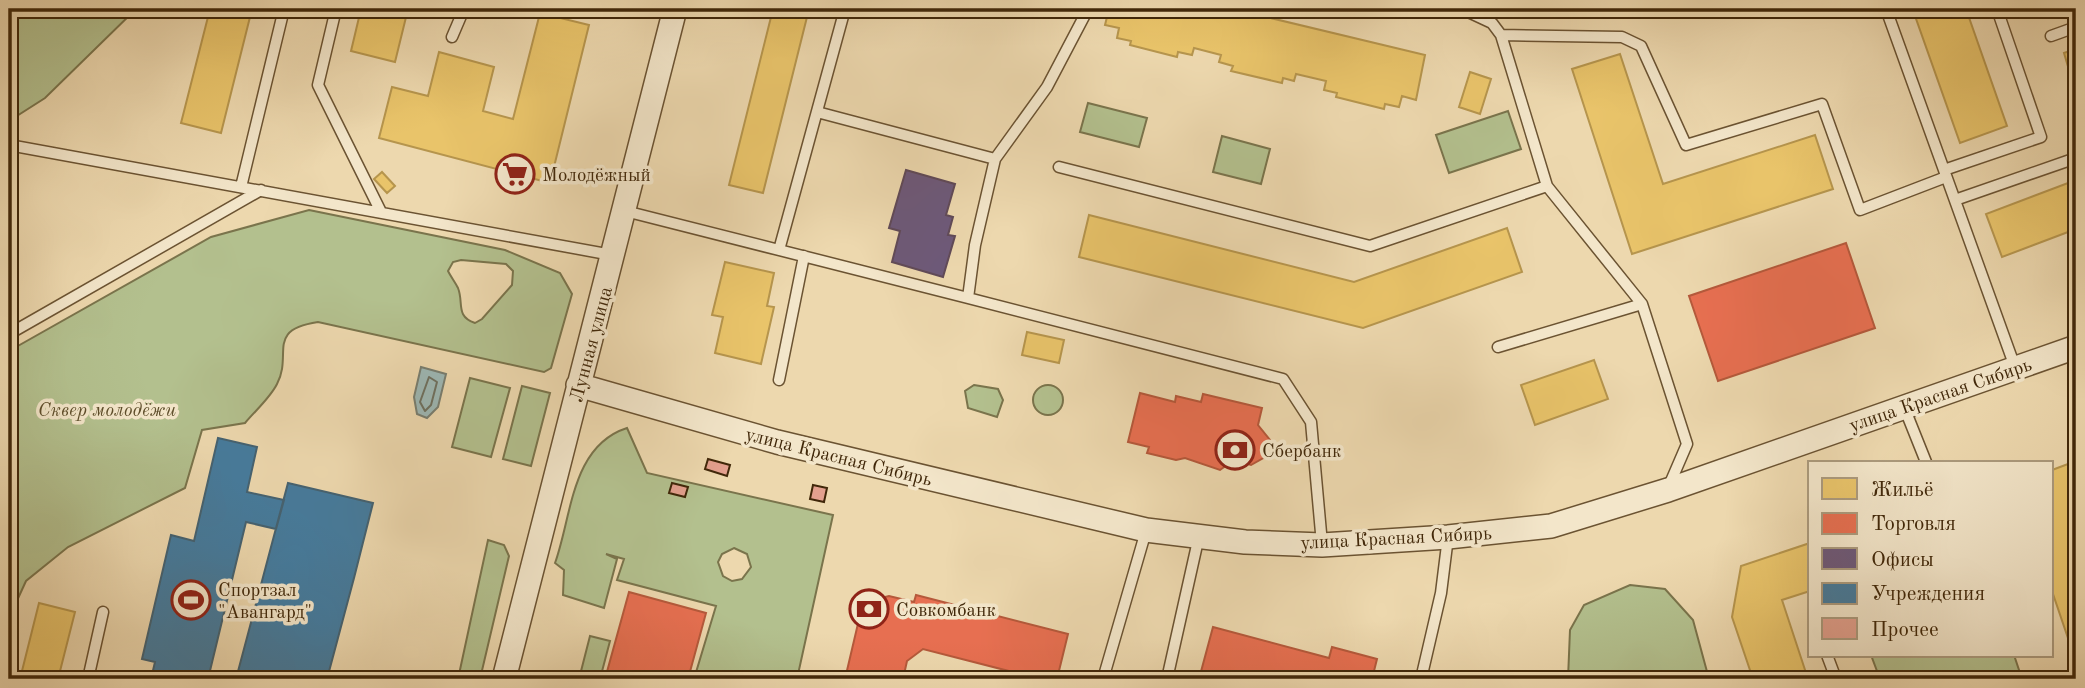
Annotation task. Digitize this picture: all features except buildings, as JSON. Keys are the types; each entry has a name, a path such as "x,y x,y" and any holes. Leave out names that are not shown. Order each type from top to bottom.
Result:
{"street":[{"name":"Лунная улица","path":"504,679 675,9"},
{"name":"улица Красная Сибирь","path":"578,385 777,442 1146,530 1245,542 1322,545 1448,537 1551,526 1668,490 1903,405 2076,347"}],"lane":[{"path":"242,187 284,9"},
{"path":"336,9 318,85 381,212"},
{"path":"452,37 464,9"},
{"path":"779,250 845,9"},
{"path":"968,298 975,245 995,159 1047,87 1088,9"},
{"path":"1462,9 1492,23 1501,35 1547,186 1642,304 1687,444 1668,490"},
{"path":"1886,9 2015,368"},
{"path":"1501,35 1622,37 1641,46 1686,145 1822,104 1860,210 2040,137 1997,9"},
{"path":"2051,36 2076,27"},
{"path":"817,111 995,159"},
{"path":"9,145 613,255"},
{"path":"1955,200 2076,158"},
{"path":"1059,167 1370,246 1547,186"},
{"path":"9,334 261,190"},
{"path":"624,211 1283,379 1311,422 1322,545"},
{"path":"779,380 804,256"},
{"path":"1498,347 1642,304"},
{"path":"1903,405 1926,461"},
{"path":"1103,679 1146,530"},
{"path":"1167,679 1199,535"},
{"path":"1421,679 1441,593 1448,537"},
{"path":"88,679 103,612"},
{"path":"1827,656 1836,679"}],"green space":[{"path":"9,9 136,9 45,98 9,121"},
{"path":"1088,103 1147,118 1139,147 1080,132"},
{"path":"1508,111 1521,149 1449,173 1436,135"},
{"path":"1222,136 1270,149 1261,184 1213,172"},
{"name":"Сквер молодёжи","path":"309,210 505,250 560,273 572,294 551,368 544,372 318,322 291,331 286,337 277,384 245,423 202,430 185,488 68,547 26,581 9,618 9,351 211,237","holes":["461,260 506,264 513,271 512,285 482,319 475,323 469,320 462,313 460,294 448,271 453,262"]},
{"path":"470,378 510,388 491,457 452,447"},
{"path":"974,385 998,389 1003,400 997,417 968,408 965,391"},
{"path":"1048,385 1059,389 1063,400 1059,411 1048,415 1037,411 1033,400 1037,389"},
{"path":"522,386 550,393 531,466 503,459"},
{"path":"627,428 647,473 833,515 797,679 694,679 716,606 617,580 624,559 606,554 617,559 604,608 563,595 564,570 555,563 570,504 584,466 595,450 609,437","holes":["734,548 747,554 751,567 742,579 732,581 723,576 718,562 722,554"]},
{"path":"488,540 504,545 509,556 480,679 458,679"},
{"path":"1630,585 1665,589 1693,620 1709,679 1568,679 1570,630 1584,605"},
{"path":"590,636 610,641 600,679 579,679"},
{"path":"1871,656 2014,656 2022,679 1880,679"}],"water":[{"path":"421,367 446,374 438,407 427,418 417,414 414,397"}],"place":[{"name":"Молодёжный","path":"515,174"},
{"name":"Сбербанк","path":"1235,450"},
{"name":"Спортзал \"Авангард\"","path":"191,600"},
{"name":"Совкомбанк","path":"869,609"}]}
